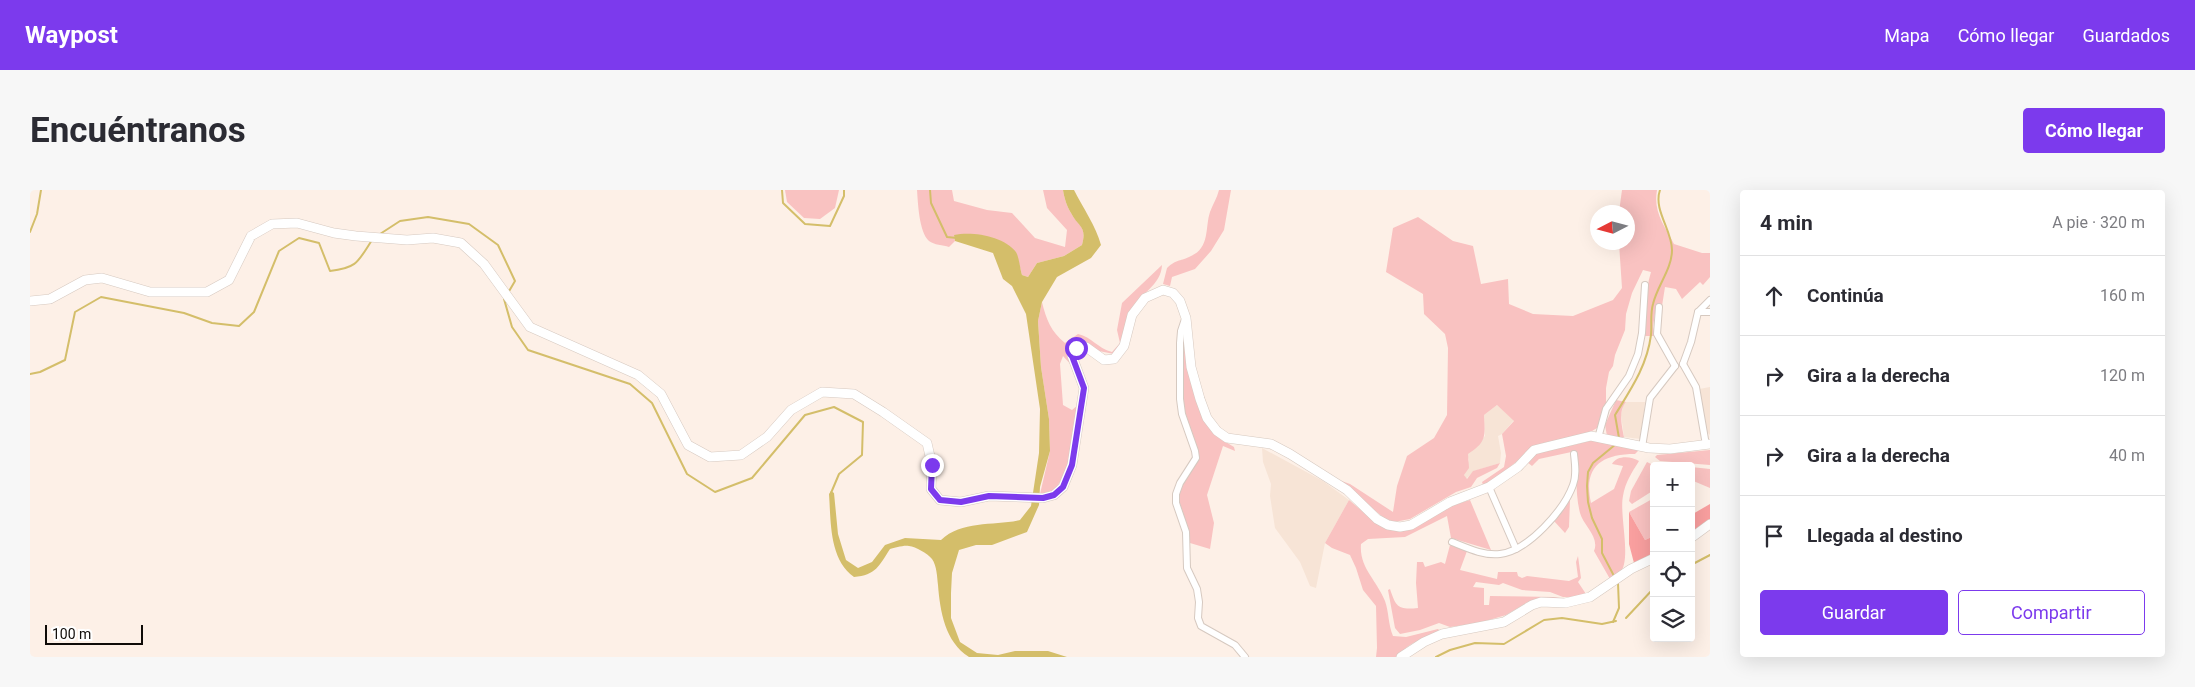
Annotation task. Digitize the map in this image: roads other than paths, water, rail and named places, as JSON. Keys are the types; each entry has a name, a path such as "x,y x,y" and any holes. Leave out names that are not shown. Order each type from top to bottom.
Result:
{"main road":[{"path":"30,300 50,299 85,280 102,278 150,292 207,292 229,280 251,236 272,224 298,223 334,233 356,236 407,240 433,238 461,243 484,264 530,327 638,375 662,394 688,445 710,458 742,455 767,437 791,410 822,392 854,394 927,443 932,465 931,489 940,500 961,502 989,496 1043,498 1054,495 1063,487 1072,465 1084,388 1072,356 1076,348 1086,347 1104,360 1114,359 1124,346 1132,315 1145,298 1164,290 1173,293 1180,301 1186,318 1192,367 1200,398 1207,418 1217,432 1228,438 1271,444 1290,454 1347,490 1377,519 1388,525 1400,527 1411,525 1450,502 1489,487 1518,468 1534,450 1577,439 1597,436 1642,447 1670,449 1708,445"},
{"path":"1695,535 1710,524"},
{"path":"1401,657 1424,642 1442,634 1504,622 1532,605 1541,602 1565,603 1590,597 1631,569 1650,560"}],"street":[{"path":"1597,436 1606,409 1630,376 1638,354 1642,333 1645,285"},
{"path":"1683,364 1692,342 1698,312 1710,300"},
{"path":"1659,307 1657,334 1676,366"},
{"path":"1698,312 1710,312"},
{"path":"1186,318 1181,331 1180,343 1180,399 1182,414 1196,458 1180,483 1176,494 1176,503 1186,532 1187,568 1197,589 1199,602 1198,618 1201,626 1235,645 1245,657"},
{"path":"1642,447 1650,398 1676,366 1683,364"},
{"path":"1683,364 1696,387 1708,445"},
{"path":"1452,542 1489,554 1499,554 1526,544 1562,504 1573,485 1575,476 1574,454"},
{"path":"1489,487 1516,549"}],"waterway":[{"path":"30,232 37,214 41,190"},
{"path":"782,190 783,203 805,224 830,226 844,196 844,190"},
{"path":"930,190 931,203 947,237 957,238"},
{"path":"1619,438 1615,415 1627,396 1646,357 1651,335 1653,304 1670,264 1671,242 1659,205 1660,190"},
{"path":"380,234 400,221 428,217 469,224 498,245 515,281 508,293"},
{"path":"30,374 40,372 65,360 75,312 101,297 184,313 212,323 239,326 254,312 279,251 299,238 319,243 330,271 346,268 356,263 372,240"},
{"path":"504,299 512,327 528,350 630,384 652,403 687,474 715,492 752,478 805,415 834,407 863,422 862,455 839,474 831,493"},
{"path":"1614,576 1602,553 1602,539 1592,518 1587,486 1588,472 1593,463 1616,444"},
{"path":"1695,563 1710,555"},
{"path":"1613,622 1619,608 1618,583"},
{"path":"1626,618 1650,592"},
{"path":"1436,657 1450,650 1475,643 1504,644 1544,620 1562,618 1602,624 1616,621"}]}
